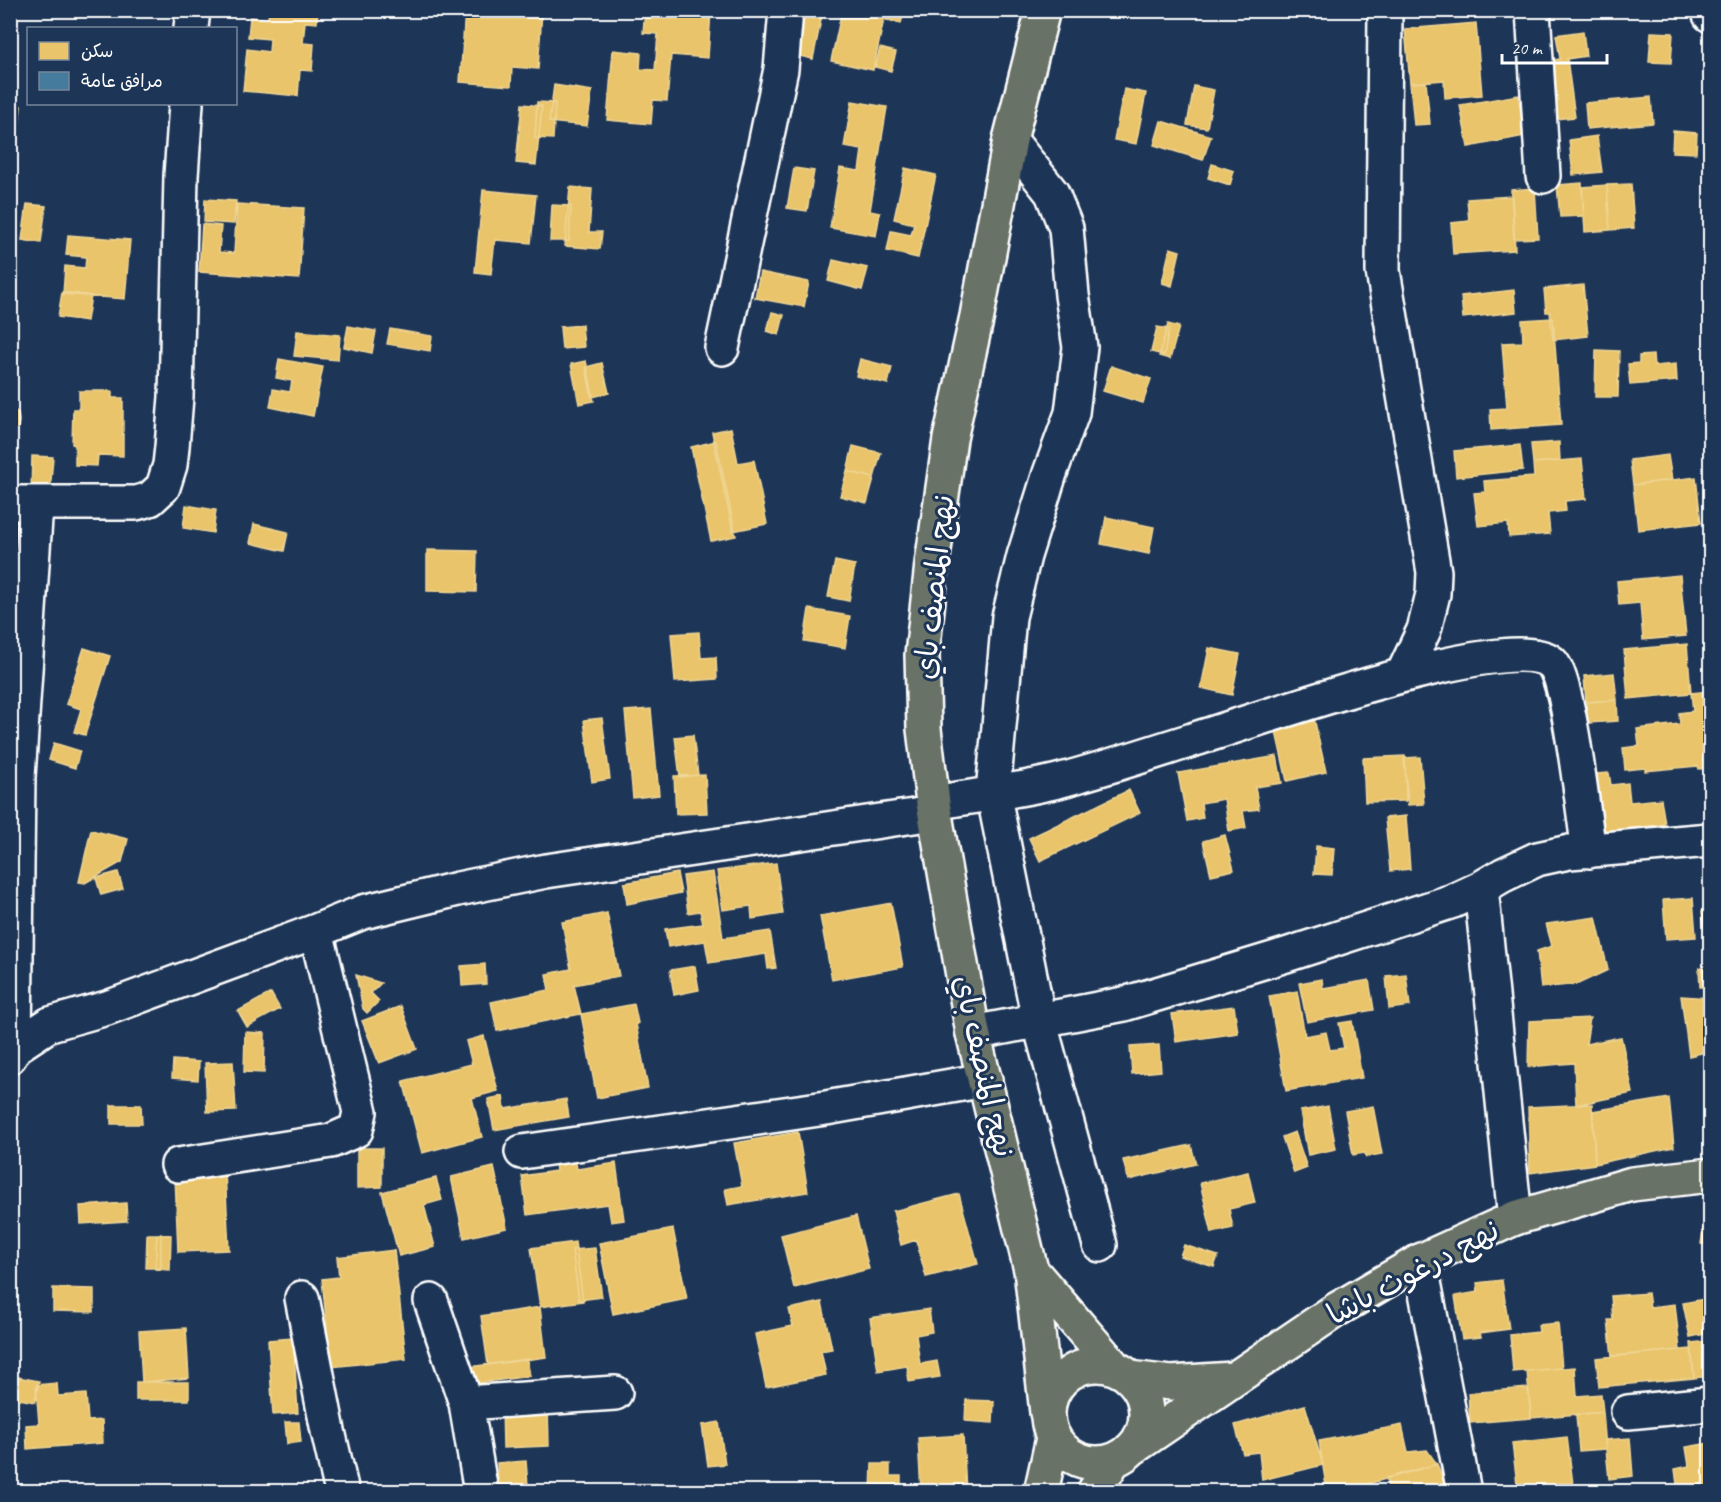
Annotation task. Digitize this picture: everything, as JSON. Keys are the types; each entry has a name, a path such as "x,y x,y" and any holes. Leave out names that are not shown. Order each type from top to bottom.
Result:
{"main road":[{"name":"نهج المنصف باي","path":"1043,10 1010,140 977,316 950,439 922,655 924,729 934,808 973,1033 1031,1270 1050,1425"},
{"name":"نهج درغوث باشا","path":"1123,1455 1336,1310 1419,1261 1515,1218 1632,1184 1710,1175"},
{"path":"1031,1270 1140,1391 1145,1406 1146,1422 1140,1437 1094,1491"},
{"path":"1041,1491 1050,1425 1050,1398 1058,1384 1069,1373 1084,1366 1099,1365 1123,1373 1171,1383 1234,1379"},
{"path":"1050,1425 1062,1449 1073,1457 1086,1462 1100,1463 1123,1455"}],"street":[{"path":"191,27 193,10"},
{"path":"722,348 781,69 786,10"},
{"path":"1385,10 1383,271 1434,572 1433,594 1424,630 1403,674"},
{"path":"1533,10 1543,176"},
{"path":"1709,10 1710,15"},
{"path":"13,1052 14,776 23,503 136,503 150,499 163,487 171,456 176,397 186,105"},
{"path":"1010,140 1052,193 1065,228 1080,347 1072,413 1024,556 1009,617 993,792 1039,1020 1100,1245"},
{"path":"13,1052 50,1024 106,1008 363,912 546,871 934,808 993,792 1057,781 1403,674 1504,655 1526,654 1544,657 1554,664 1559,674 1571,727 1589,851"},
{"path":"973,1033 1134,1001 1353,934 1453,901 1537,859 1569,852 1710,840"},
{"path":"1481,888 1515,1218"},
{"path":"178,1165 331,1141 356,1130 360,1112 316,931"},
{"path":"522,1152 826,1108 985,1080"},
{"path":"1419,1261 1464,1491"},
{"path":"302,1298 342,1491"},
{"path":"431,1301 466,1403 481,1491"},
{"path":"466,1403 615,1393"},
{"path":"1628,1412 1710,1404"},
{"path":"1106,1491 1123,1455"}],"building: سكن":[{"path":"269,10 318,11 317,23 305,22 303,43 314,44 312,71 300,70 298,96 243,91 247,49 269,52 270,39 248,37 250,17 268,19"},
{"path":"465,10 542,11 538,69 512,67 511,86 460,82"},
{"path":"645,10 711,10 708,58 671,55 667,101 653,100 651,124 607,120 613,50 641,53 640,69 655,70 658,34 643,33"},
{"path":"805,10 823,10 813,59 795,55"},
{"path":"842,10 884,19 873,70 831,61"},
{"path":"857,10 905,10 901,23 856,14"},
{"path":"1476,23 1482,95 1445,98 1444,80 1410,83 1405,29"},
{"path":"1583,31 1586,56 1567,59 1575,117 1555,119 1547,61 1560,59 1556,35"},
{"path":"1651,32 1673,33 1671,63 1649,62"},
{"path":"880,48 896,52 891,71 875,67"},
{"path":"1426,82 1430,124 1414,125 1410,83"},
{"path":"554,85 592,91 587,126 549,122"},
{"path":"1194,86 1214,90 1207,128 1187,125"},
{"path":"1124,89 1146,93 1136,144 1114,140"},
{"path":"1518,95 1525,136 1468,147 1460,105"},
{"path":"1651,97 1653,123 1587,129 1585,103"},
{"path":"852,101 887,107 870,211 880,213 876,236 830,228 840,168 859,171 862,150 844,147"},
{"path":"537,102 555,103 553,139 535,138"},
{"path":"522,104 542,106 536,165 516,163"},
{"path":"10,105 21,106 14,175 10,175"},
{"path":"1161,121 1211,136 1203,160 1154,145"},
{"path":"1673,131 1697,133 1696,153 1672,152"},
{"path":"1597,136 1602,172 1573,175 1569,140"},
{"path":"1212,164 1234,171 1230,185 1208,178"},
{"path":"794,168 814,171 807,211 787,208"},
{"path":"905,168 936,175 918,258 887,251 891,231 911,235 914,224 894,219"},
{"path":"1582,183 1584,216 1560,217 1557,185"},
{"path":"1631,184 1634,228 1610,230 1607,185"},
{"path":"1607,185 1610,230 1585,232 1582,187"},
{"path":"570,187 592,189 589,232 602,232 600,249 565,246"},
{"path":"1535,188 1538,238 1514,239 1511,190"},
{"path":"483,190 536,195 531,243 495,240 491,274 475,272"},
{"path":"1512,196 1515,250 1453,254 1451,223 1469,221 1467,199"},
{"path":"205,199 236,201 234,224 204,222"},
{"path":"27,204 46,206 41,243 22,240"},
{"path":"237,204 304,208 299,279 199,272 202,224 221,226 219,252 234,253"},
{"path":"552,205 571,206 569,241 550,241"},
{"path":"68,235 130,240 125,299 63,294 65,266 85,268 86,257 66,255"},
{"path":"1170,248 1180,251 1172,286 1162,283"},
{"path":"833,260 868,268 862,290 828,281"},
{"path":"760,272 809,282 804,307 755,298"},
{"path":"1583,285 1588,336 1553,340 1550,312 1546,312 1544,289"},
{"path":"1514,290 1516,312 1463,318 1461,296"},
{"path":"62,292 91,296 87,321 58,317"},
{"path":"772,312 784,315 779,335 767,331"},
{"path":"1553,318 1561,425 1491,430 1490,409 1507,408 1502,343 1523,342 1522,320"},
{"path":"1168,324 1179,327 1170,359 1159,356"},
{"path":"582,325 584,347 562,349 560,327"},
{"path":"348,326 376,331 372,353 344,347"},
{"path":"1157,327 1169,329 1164,355 1151,352"},
{"path":"390,329 432,336 430,351 387,344"},
{"path":"297,331 340,335 338,360 294,356"},
{"path":"1596,350 1619,351 1618,397 1595,397"},
{"path":"1653,355 1654,366 1676,364 1677,381 1630,385 1628,364 1639,363 1639,356"},
{"path":"279,359 323,367 313,416 270,407 273,389 290,392 292,381 276,378"},
{"path":"860,359 892,367 888,384 856,376"},
{"path":"586,361 594,401 579,404 571,364"},
{"path":"602,363 609,393 592,397 586,367"},
{"path":"1111,366 1151,379 1143,403 1103,391"},
{"path":"79,391 112,391 112,398 123,398 123,456 98,455 97,466 75,465 75,445 72,444 73,409 79,409"},
{"path":"10,406 18,413 19,421 18,427 12,432 10,453"},
{"path":"731,428 738,463 754,460 767,524 733,531 712,432"},
{"path":"716,441 736,536 711,541 691,447"},
{"path":"1559,442 1560,461 1533,463 1531,444"},
{"path":"1520,445 1523,470 1456,477 1454,451"},
{"path":"853,446 881,453 874,478 847,471"},
{"path":"1668,455 1672,480 1633,485 1630,460"},
{"path":"32,456 53,457 50,492 31,493"},
{"path":"1582,459 1586,499 1565,501 1566,511 1548,513 1550,534 1509,537 1508,523 1478,526 1474,493 1485,492 1484,481 1534,477 1533,463"},
{"path":"847,471 874,478 867,503 840,496"},
{"path":"1696,477 1701,523 1638,530 1633,485"},
{"path":"186,505 216,510 213,533 183,528"},
{"path":"1106,517 1154,527 1149,554 1101,544"},
{"path":"254,524 288,532 284,551 250,543"},
{"path":"10,526 15,526 15,539 10,539"},
{"path":"427,550 477,551 476,592 427,591"},
{"path":"835,561 855,565 849,601 828,597"},
{"path":"1680,575 1686,636 1643,640 1640,603 1619,605 1617,581"},
{"path":"809,609 850,616 845,648 804,641"},
{"path":"699,632 701,658 716,657 717,679 675,682 671,634"},
{"path":"1687,644 1691,693 1628,699 1624,650"},
{"path":"84,648 110,656 85,735 74,732 81,709 66,704"},
{"path":"1209,648 1240,654 1232,695 1201,688"},
{"path":"1614,673 1617,700 1586,702 1584,676"},
{"path":"1710,691 1710,768 1699,769 1698,766 1645,771 1645,768 1625,770 1623,748 1639,746 1637,729 1680,724 1679,713 1693,711 1691,693"},
{"path":"1617,700 1618,721 1588,723 1586,702"},
{"path":"651,709 659,795 633,798 625,711"},
{"path":"602,718 610,779 592,782 584,720"},
{"path":"1314,718 1326,772 1287,781 1275,727"},
{"path":"693,735 698,775 680,777 675,737"},
{"path":"54,743 80,751 75,768 49,760"},
{"path":"1277,756 1282,783 1255,787 1259,809 1243,811 1246,828 1229,831 1224,799 1201,803 1203,818 1187,821 1178,773"},
{"path":"1405,756 1406,801 1365,802 1363,758"},
{"path":"1420,757 1424,804 1408,805 1404,758"},
{"path":"1609,773 1611,785 1628,783 1630,802 1661,799 1665,824 1602,832 1595,774"},
{"path":"705,775 707,813 676,814 674,776"},
{"path":"1129,790 1140,813 1040,861 1029,838"},
{"path":"1406,816 1410,869 1390,871 1385,818"},
{"path":"91,830 128,839 122,862 85,883 79,882"},
{"path":"1225,835 1234,870 1211,875 1203,841"},
{"path":"1316,846 1334,848 1332,875 1314,874"},
{"path":"776,863 783,914 752,919 751,906 723,910 717,871"},
{"path":"118,872 123,889 101,895 96,878"},
{"path":"713,872 723,938 770,931 776,968 768,969 766,954 709,963 705,941 668,947 665,929 703,924 700,911 688,913 683,876"},
{"path":"677,873 681,893 627,904 624,883"},
{"path":"1693,898 1696,937 1666,939 1663,900"},
{"path":"891,903 903,967 832,980 820,916"},
{"path":"1710,909 1710,956 1708,956 1702,911"},
{"path":"607,913 619,976 574,985 581,1014 497,1031 491,1002 549,990 546,974 571,969 562,922"},
{"path":"1596,917 1608,970 1578,984 1541,988 1537,951 1552,946 1546,924"},
{"path":"485,964 486,984 462,986 461,966"},
{"path":"695,966 699,990 674,995 670,970"},
{"path":"1710,967 1710,987 1700,987 1699,968"},
{"path":"1406,974 1410,1006 1389,1009 1386,976"},
{"path":"356,975 381,983 371,993 379,1001 367,1013 363,1009"},
{"path":"1322,979 1323,988 1369,980 1374,1010 1307,1022 1299,983"},
{"path":"1297,991 1305,1036 1326,1032 1330,1050 1344,1048 1339,1023 1352,1021 1362,1078 1286,1091 1269,996"},
{"path":"271,993 280,1009 247,1027 238,1011"},
{"path":"1681,996 1710,998 1710,1051 1689,1056"},
{"path":"634,1004 648,1088 597,1098 581,1014"},
{"path":"401,1006 417,1049 379,1063 362,1021"},
{"path":"1234,1006 1238,1033 1176,1042 1172,1014"},
{"path":"1590,1018 1586,1044 1621,1037 1633,1093 1576,1105 1574,1063 1528,1067 1529,1021"},
{"path":"245,1032 265,1033 264,1073 244,1072"},
{"path":"484,1036 498,1091 472,1098 482,1137 422,1153 403,1081 472,1064 466,1041"},
{"path":"1159,1045 1161,1071 1132,1074 1130,1047"},
{"path":"173,1060 199,1062 198,1080 172,1078"},
{"path":"233,1062 236,1111 207,1112 205,1063"},
{"path":"503,1096 505,1109 566,1099 569,1117 494,1130 488,1099"},
{"path":"1669,1098 1674,1147 1595,1164 1593,1111"},
{"path":"1592,1104 1595,1164 1530,1173 1528,1107"},
{"path":"111,1105 141,1105 142,1124 111,1124"},
{"path":"1328,1106 1336,1149 1308,1155 1300,1111"},
{"path":"1373,1106 1382,1154 1366,1157 1365,1153 1353,1155 1345,1111"},
{"path":"798,1132 808,1192 728,1205 725,1189 742,1186 734,1143"},
{"path":"1295,1132 1307,1168 1294,1173 1282,1137"},
{"path":"1191,1145 1196,1164 1128,1180 1123,1160"},
{"path":"357,1148 382,1148 382,1187 357,1188"},
{"path":"574,1151 577,1169 616,1163 624,1220 611,1222 608,1204 527,1215 522,1176 556,1171 554,1154"},
{"path":"494,1167 507,1228 464,1238 451,1177"},
{"path":"225,1172 229,1250 178,1252 175,1175"},
{"path":"1248,1172 1255,1203 1229,1209 1233,1228 1212,1233 1200,1183"},
{"path":"436,1178 442,1200 424,1205 435,1247 399,1256 382,1192"},
{"path":"959,1194 978,1264 926,1277 916,1240 901,1245 893,1211"},
{"path":"126,1203 127,1221 81,1224 80,1206"},
{"path":"1707,1206 1710,1207 1710,1246 1701,1244"},
{"path":"856,1216 869,1269 794,1288 781,1235"},
{"path":"673,1229 687,1299 613,1314 599,1243"},
{"path":"147,1234 161,1234 161,1268 146,1268"},
{"path":"157,1234 171,1235 170,1270 155,1269"},
{"path":"575,1242 583,1301 540,1307 531,1248"},
{"path":"1184,1245 1218,1256 1214,1267 1180,1256"},
{"path":"595,1248 602,1297 579,1300 572,1250"},
{"path":"394,1250 406,1359 331,1367 322,1279 339,1277 337,1257"},
{"path":"1502,1280 1509,1329 1480,1333 1481,1337 1462,1339 1455,1296 1478,1292 1477,1283"},
{"path":"53,1288 94,1289 94,1312 53,1311"},
{"path":"1648,1293 1650,1307 1675,1304 1680,1350 1612,1356 1608,1320 1613,1320 1611,1296"},
{"path":"1705,1299 1710,1333 1690,1337 1683,1303"},
{"path":"822,1302 832,1349 821,1351 826,1375 766,1387 755,1334 793,1326 789,1309"},
{"path":"540,1307 546,1357 488,1365 481,1316"},
{"path":"929,1309 932,1332 916,1335 920,1364 937,1361 940,1377 909,1382 907,1366 878,1371 870,1318"},
{"path":"1558,1323 1562,1368 1513,1372 1510,1335 1539,1332 1538,1325"},
{"path":"186,1328 189,1378 142,1382 139,1331"},
{"path":"293,1338 298,1413 273,1415 268,1340"},
{"path":"1710,1341 1710,1376 1694,1378 1691,1343"},
{"path":"1691,1349 1694,1378 1599,1387 1596,1358"},
{"path":"527,1359 530,1376 464,1385 462,1368"},
{"path":"1575,1367 1577,1396 1601,1394 1603,1412 1531,1418 1527,1371"},
{"path":"18,1377 39,1381 35,1402 14,1398"},
{"path":"136,1382 189,1382 189,1400 136,1400"},
{"path":"57,1383 58,1396 86,1394 88,1421 102,1420 103,1443 27,1449 26,1425 39,1424 36,1385"},
{"path":"1528,1388 1531,1418 1470,1423 1468,1393"},
{"path":"966,1400 994,1401 993,1423 965,1421"},
{"path":"548,1405 549,1446 503,1448 502,1406"},
{"path":"1305,1405 1323,1465 1262,1480 1259,1452 1243,1454 1235,1425"},
{"path":"1603,1412 1606,1449 1579,1451 1576,1415"},
{"path":"285,1422 299,1422 301,1442 287,1444"},
{"path":"719,1422 725,1464 708,1466 702,1425"},
{"path":"1402,1425 1408,1452 1427,1450 1437,1464 1341,1492 1327,1492 1319,1441"},
{"path":"963,1435 966,1492 921,1492 918,1438"},
{"path":"1567,1437 1574,1492 1518,1492 1512,1443"},
{"path":"1630,1438 1633,1476 1609,1479 1605,1440"},
{"path":"1710,1443 1710,1492 1678,1492 1675,1469 1689,1466 1686,1447"},
{"path":"526,1461 528,1486 517,1487 517,1492 499,1492 497,1463"},
{"path":"872,1464 890,1464 890,1476 901,1476 901,1492 871,1492"},
{"path":"1437,1464 1448,1492 1389,1492 1386,1478"},
{"path":"638,1484 657,1484 657,1492 638,1492"}],"building: مرافق عامة":[{"path":"1189,1487 1190,1492 1159,1492"}]}
